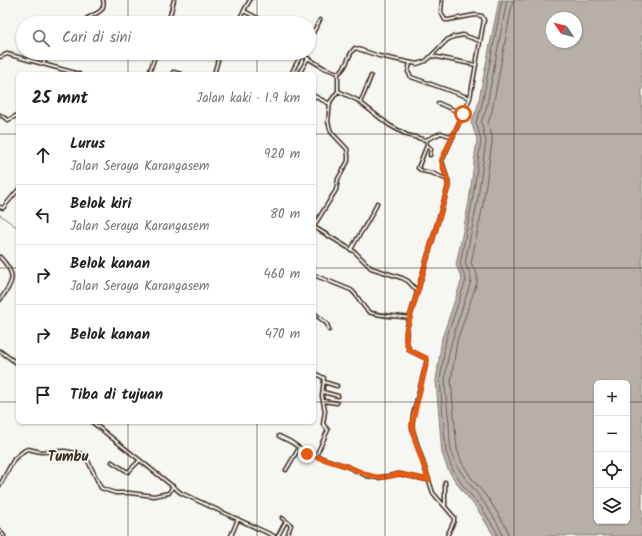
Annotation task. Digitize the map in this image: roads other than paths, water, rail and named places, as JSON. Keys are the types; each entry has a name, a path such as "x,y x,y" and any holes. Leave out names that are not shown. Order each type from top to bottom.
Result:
{"street":[{"path":"89,16 101,11 104,5 103,0"},
{"path":"170,16 174,0"},
{"path":"241,16 250,0"},
{"path":"442,0 441,12 445,20 475,14 482,16 484,23 470,98 442,161 448,180 448,187 417,291 406,336 408,348 427,360 412,424 415,441 433,493 454,517 454,521 447,536"},
{"path":"244,11 254,16"},
{"path":"316,27 320,20"},
{"path":"311,60 330,71 338,73 343,70 353,49 356,48 379,56 417,64 424,62 432,56 447,40 459,35 480,41"},
{"path":"0,57 7,54 16,56"},
{"path":"432,56 476,65"},
{"path":"29,60 72,72"},
{"path":"43,64 45,60"},
{"path":"150,72 154,60"},
{"path":"215,72 218,60"},
{"path":"292,72 298,60"},
{"path":"300,72 307,60"},
{"path":"410,63 408,70 411,77 470,98"},
{"path":"316,223 336,190 337,181 346,165 348,158 348,153 345,147 330,129 328,122 330,104 332,98 338,91 338,73"},
{"path":"360,102 371,76"},
{"path":"338,91 354,98 394,128 414,137 426,140 442,133 453,137"},
{"path":"316,97 330,104"},
{"path":"438,103 463,114"},
{"path":"0,115 8,120 16,117"},
{"path":"426,140 427,145 431,149 430,155"},
{"path":"427,145 418,169 432,172 448,180"},
{"path":"0,207 3,208 16,192"},
{"path":"351,250 370,221 377,203"},
{"path":"316,227 351,250 371,268 402,278 408,281 417,291"},
{"path":"0,257 9,267 11,273 9,287 0,300"},
{"path":"316,276 351,290 372,313 410,318"},
{"path":"316,315 327,324 329,330"},
{"path":"0,350 16,363"},
{"path":"316,373 324,378 323,401 325,410 323,424 328,430 316,456"},
{"path":"324,382 337,386"},
{"path":"323,392 338,396"},
{"path":"323,401 337,403"},
{"path":"95,424 190,498 274,536"},
{"path":"279,436 311,456 316,456 374,477 386,477 399,474 429,480"},
{"path":"286,470 299,448"},
{"path":"0,485 14,459 24,450 28,449 41,452 65,451 82,454 88,461 101,488 115,493 154,496 168,493 173,486"},
{"path":"112,462 128,472 140,460"},
{"path":"445,482 445,506"},
{"path":"282,518 291,525 287,536"},
{"path":"231,536 238,519"},
{"path":"278,536 286,521"},
{"path":"0,532 4,536"}],"water":[{"path":"499,0 642,0 642,536 494,536 478,510 448,470 442,453 436,381 442,338 462,279 456,265 469,202 477,139 471,122 477,109"}],"waterway":[{"path":"0,215 16,227"}],"district":[{"name":"Tumbu","path":"68,456"}]}
